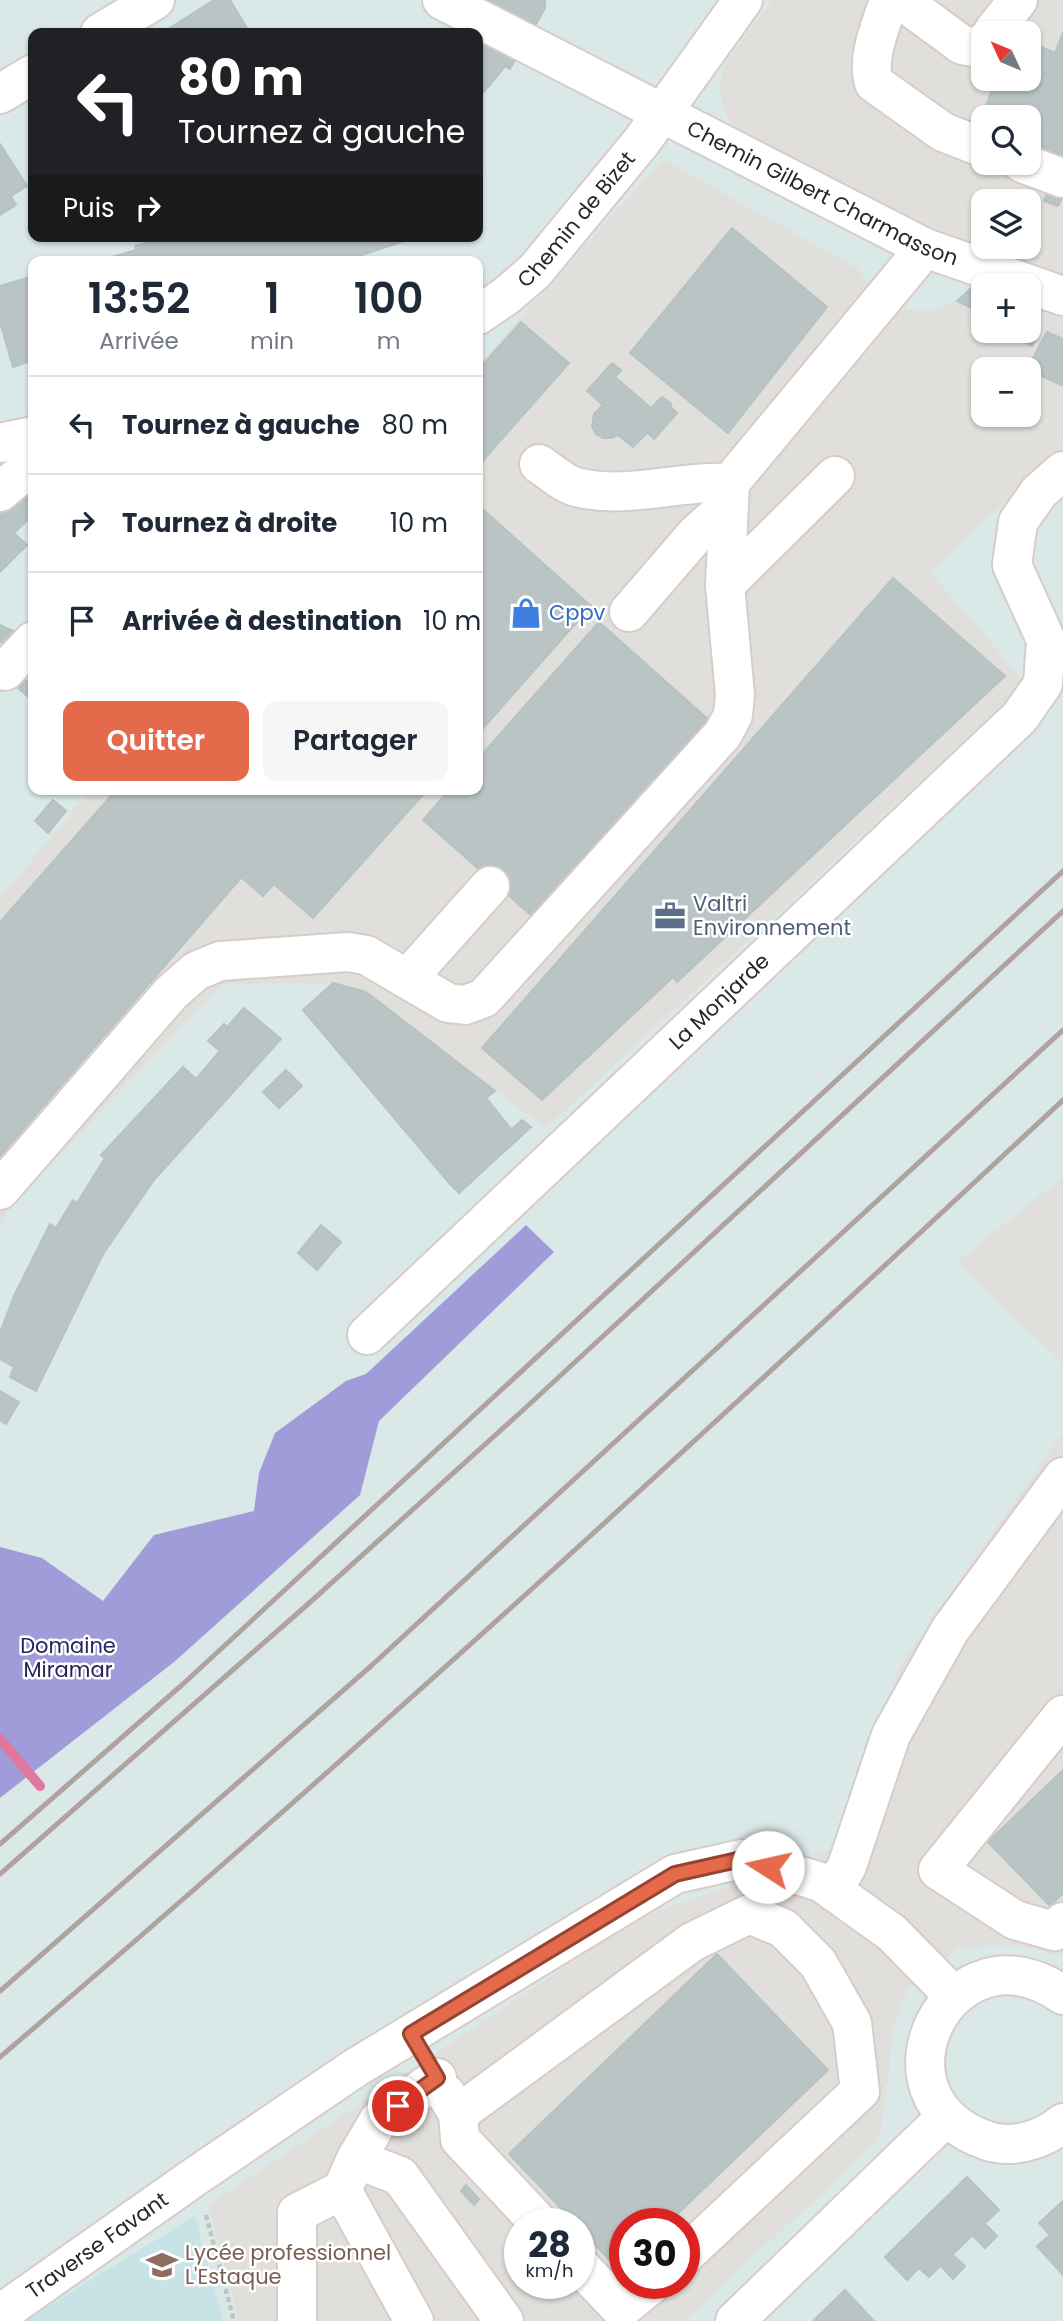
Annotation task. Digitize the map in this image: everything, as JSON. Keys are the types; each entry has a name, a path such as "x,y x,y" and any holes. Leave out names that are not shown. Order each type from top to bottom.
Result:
{"street":[{"path":"108,28 155,0"},
{"name":"Chemin Gilbert Charmasson","path":"442,0 925,248 1063,296"},
{"path":"889,0 872,58 871,73 874,83 943,132 971,143"},
{"path":"901,0 962,45 971,46"},
{"path":"1001,21 1018,0"},
{"name":"Chemin de Bizet","path":"483,312 535,271 663,113 741,1"},
{"path":"0,94 28,77"},
{"path":"1041,170 1062,178"},
{"path":"629,612 729,494 925,248"},
{"path":"0,443 28,437"},
{"path":"539,464 574,487 619,491 706,481 729,494"},
{"path":"0,492 28,468"},
{"name":"La Monjarde","path":"367,1335 1020,717 1043,684 1046,640 1012,565 1018,522 1039,492 1063,471"},
{"path":"724,585 835,476"},
{"path":"0,1190 171,993 196,971 220,961 348,951 366,955 448,1003 465,1006 484,998 723,734 733,715 735,695 724,585 729,494"},
{"path":"5,671 28,646"},
{"path":"407,979 490,886"},
{"path":"833,1891 848,1866 891,1735 950,1630 1063,1477"},
{"path":"1063,1715 938,1870 1015,1920 1054,1931 1063,1922"},
{"name":"Traverse Favant","path":"0,2314 199,2194 355,2068 675,1874 742,1859 821,1882 892,1933 954,1996"},
{"path":"458,2114 692,1942 749,1914 783,1928 818,1963 852,2023 860,2091 700,2241"},
{"path":"1063,1995 1048,1984 1024,1977 999,1976 975,1983 954,1996 936,2017 926,2042 925,2069 932,2095 946,2117 969,2135 996,2144 1025,2143 1052,2133 1063,2123"},
{"path":"411,2034 458,2114 460,2139 525,2208"},
{"path":"297,2321 297,2213 349,2174 379,2120 437,2078"},
{"path":"735,2321 946,2117"},
{"path":"349,2174 414,2321"},
{"path":"349,2174 400,2176 504,2321"},
{"path":"595,2282 609,2296"},
{"path":"611,2299 621,2309 633,2299"}],"path":[{"path":"199,2194 234,2321"}],"shaded area":[{"path":"772,0 1063,0 1063,279 1004,259 1041,259 1041,189 971,189 971,248 940,237 795,171 729,121 719,87 725,63"},
{"path":"663,159 858,269 870,287 887,302 915,311 933,310 971,293 971,343 1041,343 1041,302 1063,310 1063,447 931,573 1026,683 546,1128 366,993 332,983 222,984 10,1207 0,1224 0,898 87,795 483,795 483,359"},
{"path":"1063,1177 1063,1363 956,1263"},
{"path":"1063,1433 1063,1957 1019,1945 959,1947 908,1989 892,2027 889,2075 879,2140 684,2321 239,2321 208,2205 635,1920 851,1841 899,1667"},
{"name":"Lycée professionnel L'Estaque","path":"195,2216 223,2321 26,2321 35,2314"}],"green space":[{"name":"Domaine Miramar","path":"526,1225 554,1252 379,1421 360,1495 174,1662 0,1798 0,1547 42,1558 103,1601 154,1535 254,1511 259,1473 275,1433 346,1381 366,1374"}],"building":[{"path":"214,0 230,0 247,28 170,28"},
{"path":"482,0 510,0 504,12"},
{"path":"510,0 545,0 545,8 528,39 499,20"},
{"path":"1063,32 1063,162 1041,154 1041,105 986,105 992,91 1041,91 1041,47 1055,53"},
{"path":"483,35 519,52 510,69 492,58 483,69"},
{"path":"492,58 506,65 490,85 483,79 483,69"},
{"path":"483,80 490,85 483,93"},
{"path":"0,144 27,186 11,196 16,205 0,215"},
{"path":"1048,190 1063,196 1058,206 1044,201"},
{"path":"732,228 827,307 728,433 630,353"},
{"path":"149,242 401,242 359,256 115,256 136,250 135,246"},
{"path":"28,278 28,362 13,367 0,322 0,286"},
{"path":"971,288 971,308 957,301"},
{"path":"521,322 563,358 483,448 483,364"},
{"path":"1047,332 1063,339 1063,386 1041,376 1041,357 1033,357"},
{"path":"563,358 569,363 483,460 483,448"},
{"path":"612,363 621,370 615,377 651,408 662,397 671,404 662,418 633,447 618,435 603,438 596,434 592,427 594,414 603,405 587,391"},
{"path":"670,406 677,413 654,439 648,433"},
{"path":"28,482 28,520 14,533 27,545 0,572 0,506"},
{"path":"483,509 591,606 483,728"},
{"path":"893,578 1005,676 677,982 673,977 542,1100 482,1048"},
{"path":"599,622 709,720 533,917 423,820 445,795 483,795 483,753"},
{"path":"0,625 26,637 15,649 0,642"},
{"path":"26,680 28,682 28,697 18,688"},
{"path":"112,795 423,795 313,918 252,865 0,1156 0,922"},
{"path":"53,800 66,811 48,833 35,821"},
{"path":"252,865 274,884 263,896 241,877"},
{"path":"333,983 366,992 495,1091 486,1098 512,1130 450,1184 303,1010"},
{"path":"244,1008 281,1039 154,1180 103,1254 36,1391 10,1377 14,1367 0,1359 0,1333 14,1296 50,1224 56,1228 73,1200 77,1203 105,1158 101,1155 183,1067 196,1079 220,1051 208,1041 224,1024 227,1027"},
{"path":"286,1070 302,1086 279,1108 263,1092"},
{"path":"522,1120 531,1127 459,1193 450,1184"},
{"path":"321,1225 341,1242 317,1270 298,1253"},
{"path":"0,1391 19,1402 6,1424 0,1420"},
{"path":"1063,1770 1063,1893 1050,1906 988,1842"},
{"path":"717,1954 828,2070 684,2208 609,2208 609,2259 595,2245 595,2208 561,2208 509,2154"},
{"path":"967,2177 999,2210 929,2277 919,2268 907,2280 885,2257"},
{"path":"466,2185 479,2199 474,2205 461,2191"},
{"path":"1063,2201 1063,2250 1039,2223"},
{"path":"985,2224 997,2236 985,2248 973,2236"},
{"path":"1050,2235 1063,2250 1063,2275 1037,2246"},
{"path":"953,2255 965,2266 953,2279 941,2266"},
{"path":"845,2290 874,2321 813,2321"}],"waterway":[{"path":"0,1739 40,1786"}],"railway":[{"path":"0,1844 183,1684 1063,871"},
{"path":"0,1874 307,1605 521,1412 1063,911"},
{"path":"0,1991 371,1666 1063,1030"},
{"path":"0,2057 404,1704 801,1343 1063,1100"}],"place":[{"name":"Cppv","path":"526,613"},
{"name":"Valtri Environnement","path":"670,916"},
{"name":"Lycée professionnel L'Estaque","path":"162,2265"}],"route":[{"path":"398,2106 437,2078 411,2034 675,1874 742,1859 768,1867"}]}
